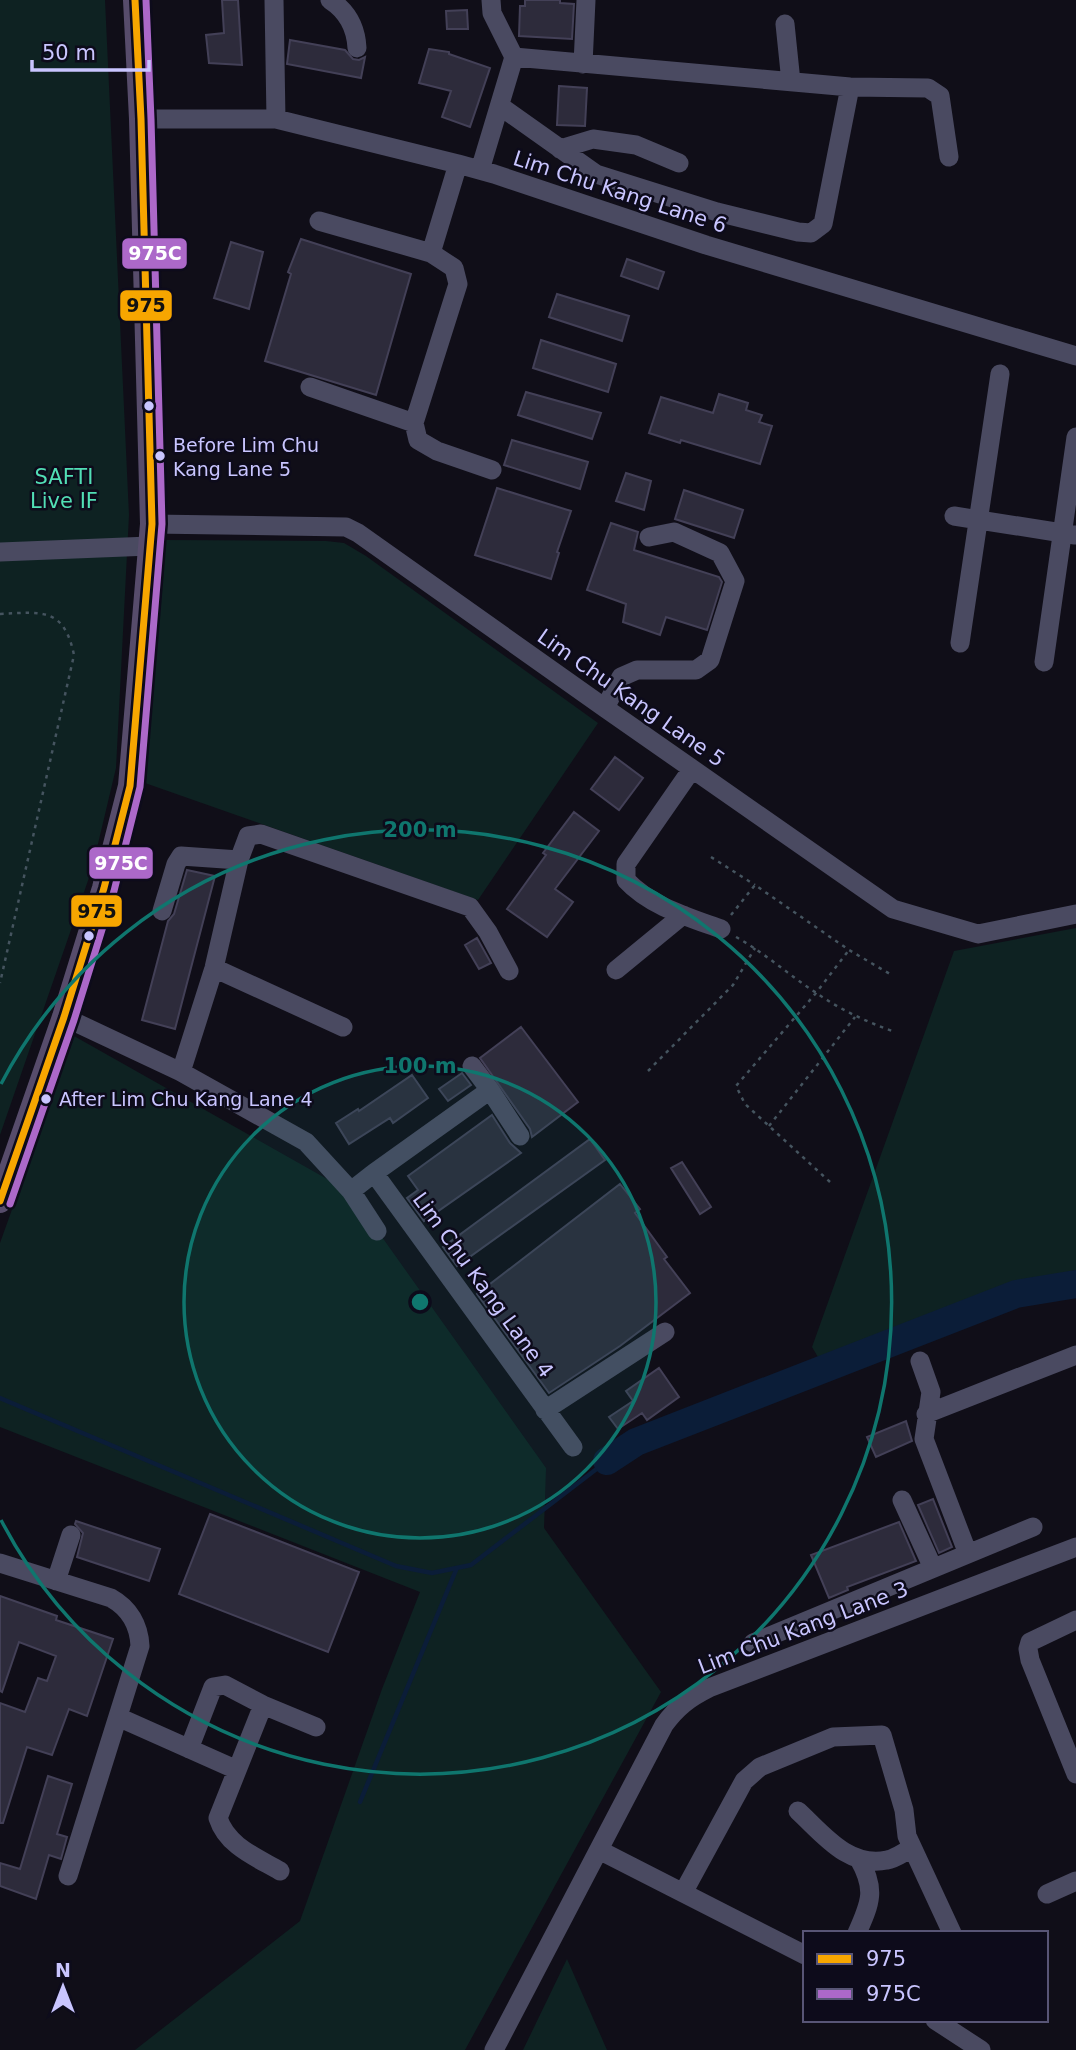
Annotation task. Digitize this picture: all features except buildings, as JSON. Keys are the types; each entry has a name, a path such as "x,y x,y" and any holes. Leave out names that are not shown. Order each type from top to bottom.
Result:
{"main road":[{"path":"0,1201 64,1017 104,888 130,786 151,535 141,119 135,0"}],"street":[{"path":"274,0 276,119"},
{"path":"480,170 514,57 492,13 491,0"},
{"path":"583,64 586,0"},
{"path":"341,3 356,35 357,48"},
{"path":"785,24 791,82"},
{"path":"514,57 850,87 928,88 940,96 949,157"},
{"path":"500,106 596,174 717,212 811,233 823,224 850,87"},
{"name":"Lim Chu Kang Lane 6","path":"141,119 276,119 457,164 706,245 1076,356"},
{"path":"559,149 593,139 636,145 679,163"},
{"path":"431,253 457,164"},
{"path":"319,221 431,253 454,268 458,284 414,423 418,440 437,451 492,470"},
{"path":"960,643 1000,374"},
{"path":"310,387 414,423"},
{"path":"1044,663 1070,534 1076,437"},
{"path":"954,516 1070,534"},
{"name":"Lim Chu Kang Lane 5","path":"0,552 151,535 346,527 893,909 978,934 1076,914"},
{"path":"605,708 621,677 637,670 696,670 710,660 735,581 720,553 674,532 649,537"},
{"path":"692,769 626,864 626,880 637,892 683,915 721,929"},
{"path":"181,1072 214,968 239,860 248,836 261,834 470,907 488,932 509,971"},
{"path":"162,911 176,864 181,856 239,860"},
{"path":"616,970 683,915"},
{"path":"214,968 343,1027"},
{"path":"64,1017 181,1072 306,1142 351,1192 377,1231"},
{"path":"472,1066 520,1136"},
{"path":"351,1192 490,1090"},
{"name":"Lim Chu Kang Lane 4","path":"374,1173 573,1447"},
{"path":"545,1410 665,1332"},
{"path":"926,1414 1076,1355"},
{"path":"920,1361 931,1392 924,1439 968,1554"},
{"path":"902,1500 933,1569"},
{"path":"753,1643 1033,1527"},
{"path":"56,1581 71,1535"},
{"name":"Lim Chu Kang Lane 3","path":"494,2050 664,1726 673,1712 687,1699 709,1688 1076,1547"},
{"path":"0,1563 111,1598 123,1605 140,1634 141,1646 68,1876"},
{"path":"903,1581 914,1609"},
{"path":"1076,1620 1030,1642 1028,1649 1076,1774"},
{"path":"189,1749 213,1686 225,1685 263,1705 316,1727"},
{"path":"263,1705 218,1818 222,1830 236,1846 280,1871"},
{"path":"118,1717 237,1770"},
{"path":"682,1893 744,1781 760,1767 833,1737 882,1735 904,1810 907,1836 951,1931"},
{"path":"798,1811 843,1852 859,1859 890,1860 912,1848"},
{"path":"599,1850 803,1954"},
{"path":"858,1931 872,1890 869,1876 859,1859"},
{"path":"1047,1894 1076,1881"},
{"path":"939,2022 981,2050"}],"path":[{"path":"0,614 30,613 50,616 62,623 70,635 75,655 0,983"},
{"path":"711,857 849,950 890,974"},
{"path":"755,885 721,929 755,948 816,993 855,1017 892,1031"},
{"path":"648,1071 733,985 755,948"},
{"path":"830,1182 745,1104 736,1086 849,950"},
{"path":"769,1126 855,1017"}],"green space":[{"name":"SAFTI Live IF","path":"0,0 105,0 129,515 116,768 92,869 0,1135"},
{"path":"163,540 344,543 366,556 598,723 478,900 145,783"},
{"path":"1076,928 1076,1270 1019,1282 818,1357 812,1347 954,951"},
{"path":"74,1036 350,1192 546,1468 544,1528 661,1692 465,2050 135,2050 300,1921 382,1689 420,1592 0,1427 0,1243"},
{"path":"567,1959 607,2050 523,2050"}],"waterway":[{"path":"607,1461 636,1442 1016,1294 1076,1284"},
{"path":"0,1398 396,1566 432,1573 471,1565 607,1461"},
{"path":"360,1802 456,1570"}],"transit line":[{"name":"975","path":"0,1201 64,1017 104,888 130,786 152,524 141,119 135,0"},
{"name":"975C","path":"10,1204 74,1020 114,891 140,787 162,524 146,0"}],"place":[{"name":"Before Lim Chu Kang Lane 5","path":"160,456"},
{"name":"After Lim Chu Kang Lane 4","path":"46,1099"}]}
